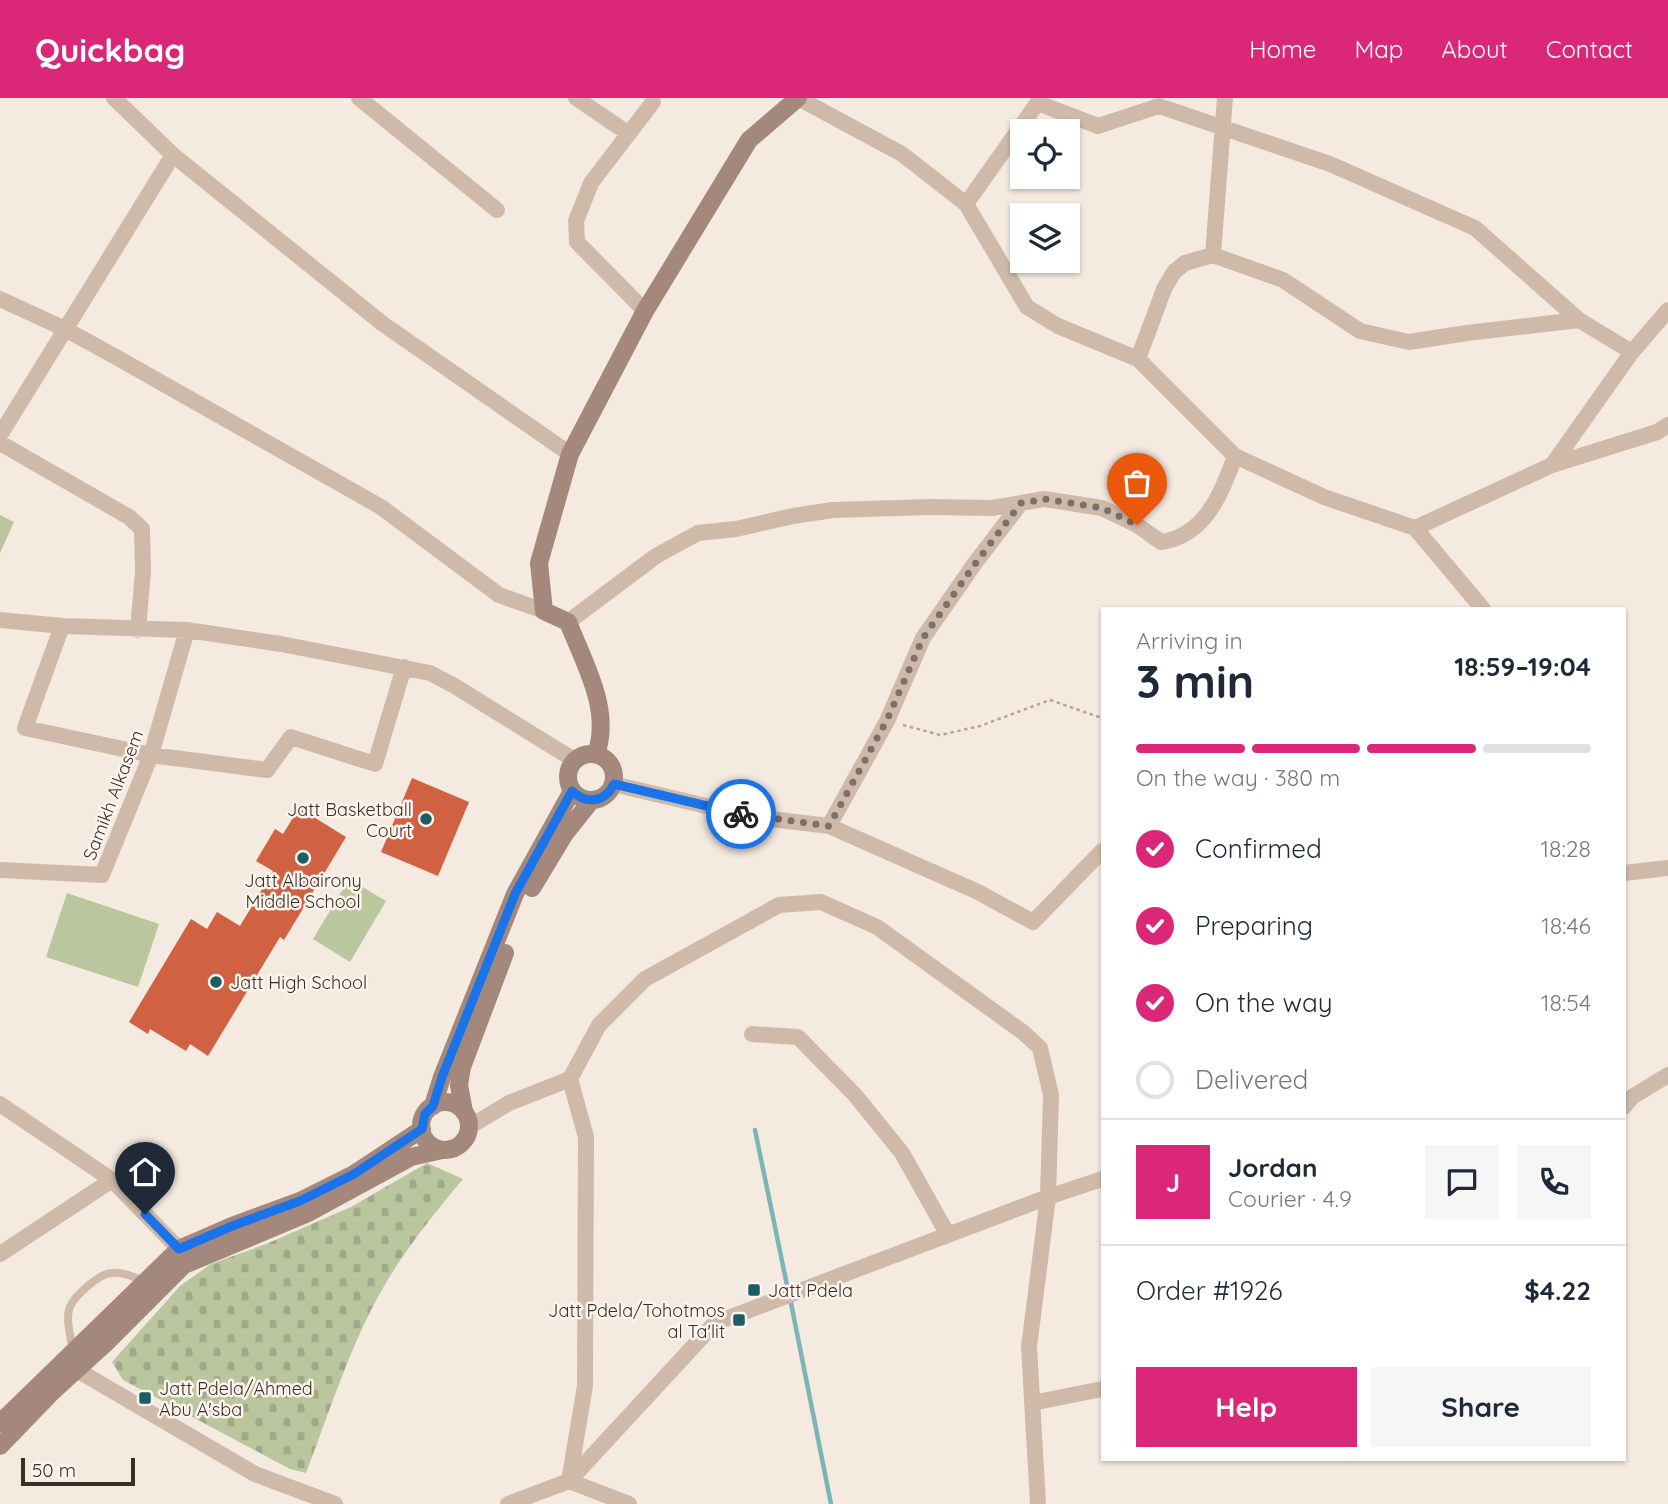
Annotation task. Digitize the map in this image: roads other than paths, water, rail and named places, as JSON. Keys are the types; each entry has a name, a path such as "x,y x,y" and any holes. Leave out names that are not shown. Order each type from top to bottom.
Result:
{"street":[{"path":"114,98 173,155 383,324 570,454"},
{"path":"359,98 497,210"},
{"path":"576,98 629,134"},
{"path":"544,611 539,563 570,454 645,310 749,140 798,98 902,154 966,204 1027,307 1058,326 1138,359 1235,456 1324,497 1415,528 1481,607"},
{"path":"1213,255 1225,98"},
{"path":"966,204 1040,100 1098,126 1159,106 1330,164 1475,228 1579,320 1632,352"},
{"path":"645,310 577,242 576,221 591,183 653,102"},
{"path":"0,435 173,155"},
{"path":"1138,359 1164,289 1174,272 1185,263 1213,255 1283,281 1360,331 1409,342 1579,320"},
{"path":"0,299 65,329 381,507 499,595 568,622 601,712 601,737 596,754"},
{"path":"1552,465 1632,352 1668,310"},
{"path":"1415,528 1552,465 1657,432 1668,425"},
{"path":"0,443 129,517 142,529 143,572 138,630"},
{"path":"568,622 656,556 698,533 736,529 833,510 992,508 1045,499 1102,508 1137,525 1161,542 1177,540 1195,527 1221,496 1235,456"},
{"path":"829,826 887,720 923,638 1021,503"},
{"path":"0,620 62,626 187,630 281,644 430,673 574,760"},
{"path":"62,626 25,728 151,755 267,771 291,737 375,764 404,667"},
{"name":"Samikh Alkasem","path":"0,870 102,875 151,755 187,630"},
{"path":"596,754 609,762 614,784 605,796 591,801 583,800 572,791 567,779 568,772 574,760 596,754"},
{"path":"614,784 753,817 829,826 978,892 1033,922 1101,852"},
{"path":"433,1106 515,894 572,791"},
{"path":"0,1423 184,1265 306,1214 411,1157 457,1147 463,1142 467,1120 459,1085 462,1067 525,899 564,835 591,801"},
{"path":"1626,873 1668,868"},
{"path":"467,1120 570,1079 599,1025 645,979 779,905 821,902 877,927 1024,1033 1040,1048 1051,1095 1048,1197 1029,1347 1038,1504"},
{"path":"752,1034 799,1037 855,1094 902,1153 948,1235"},
{"path":"1626,1104 1632,1097 1668,1075"},
{"path":"569,1481 584,1386 586,1150 586,1137 570,1079"},
{"path":"442,1150 428,1142 422,1129 425,1114 433,1106 444,1102 451,1103 467,1120"},
{"path":"0,1104 112,1180 179,1249"},
{"path":"0,1446 144,1281 179,1249 300,1201 354,1174 422,1129"},
{"path":"508,1504 569,1481 715,1323 1101,1179"},
{"path":"0,1254 112,1180"},
{"path":"75,1361 255,1474 335,1504"},
{"path":"1032,1403 1101,1389"},
{"path":"569,1481 629,1504"}],"lane":[{"path":"75,1361 69,1329 69,1308 77,1297 89,1285 109,1273 126,1274 144,1281"}],"waterway":[{"path":"755,1130 788,1290"},
{"path":"790,1298 831,1504"}],"place":[{"name":"Jatt Basketball Court","path":"426,819"},
{"name":"Jatt Albairony Middle School","path":"303,858"},
{"name":"Jatt High School","path":"216,982"},
{"name":"Jatt Pdela","path":"754,1290"},
{"name":"Jatt Pdela/Tohotmos al Ta'lit","path":"739,1320"},
{"name":"Jatt Pdela/Ahmed Abu A'sba","path":"145,1398"}]}
